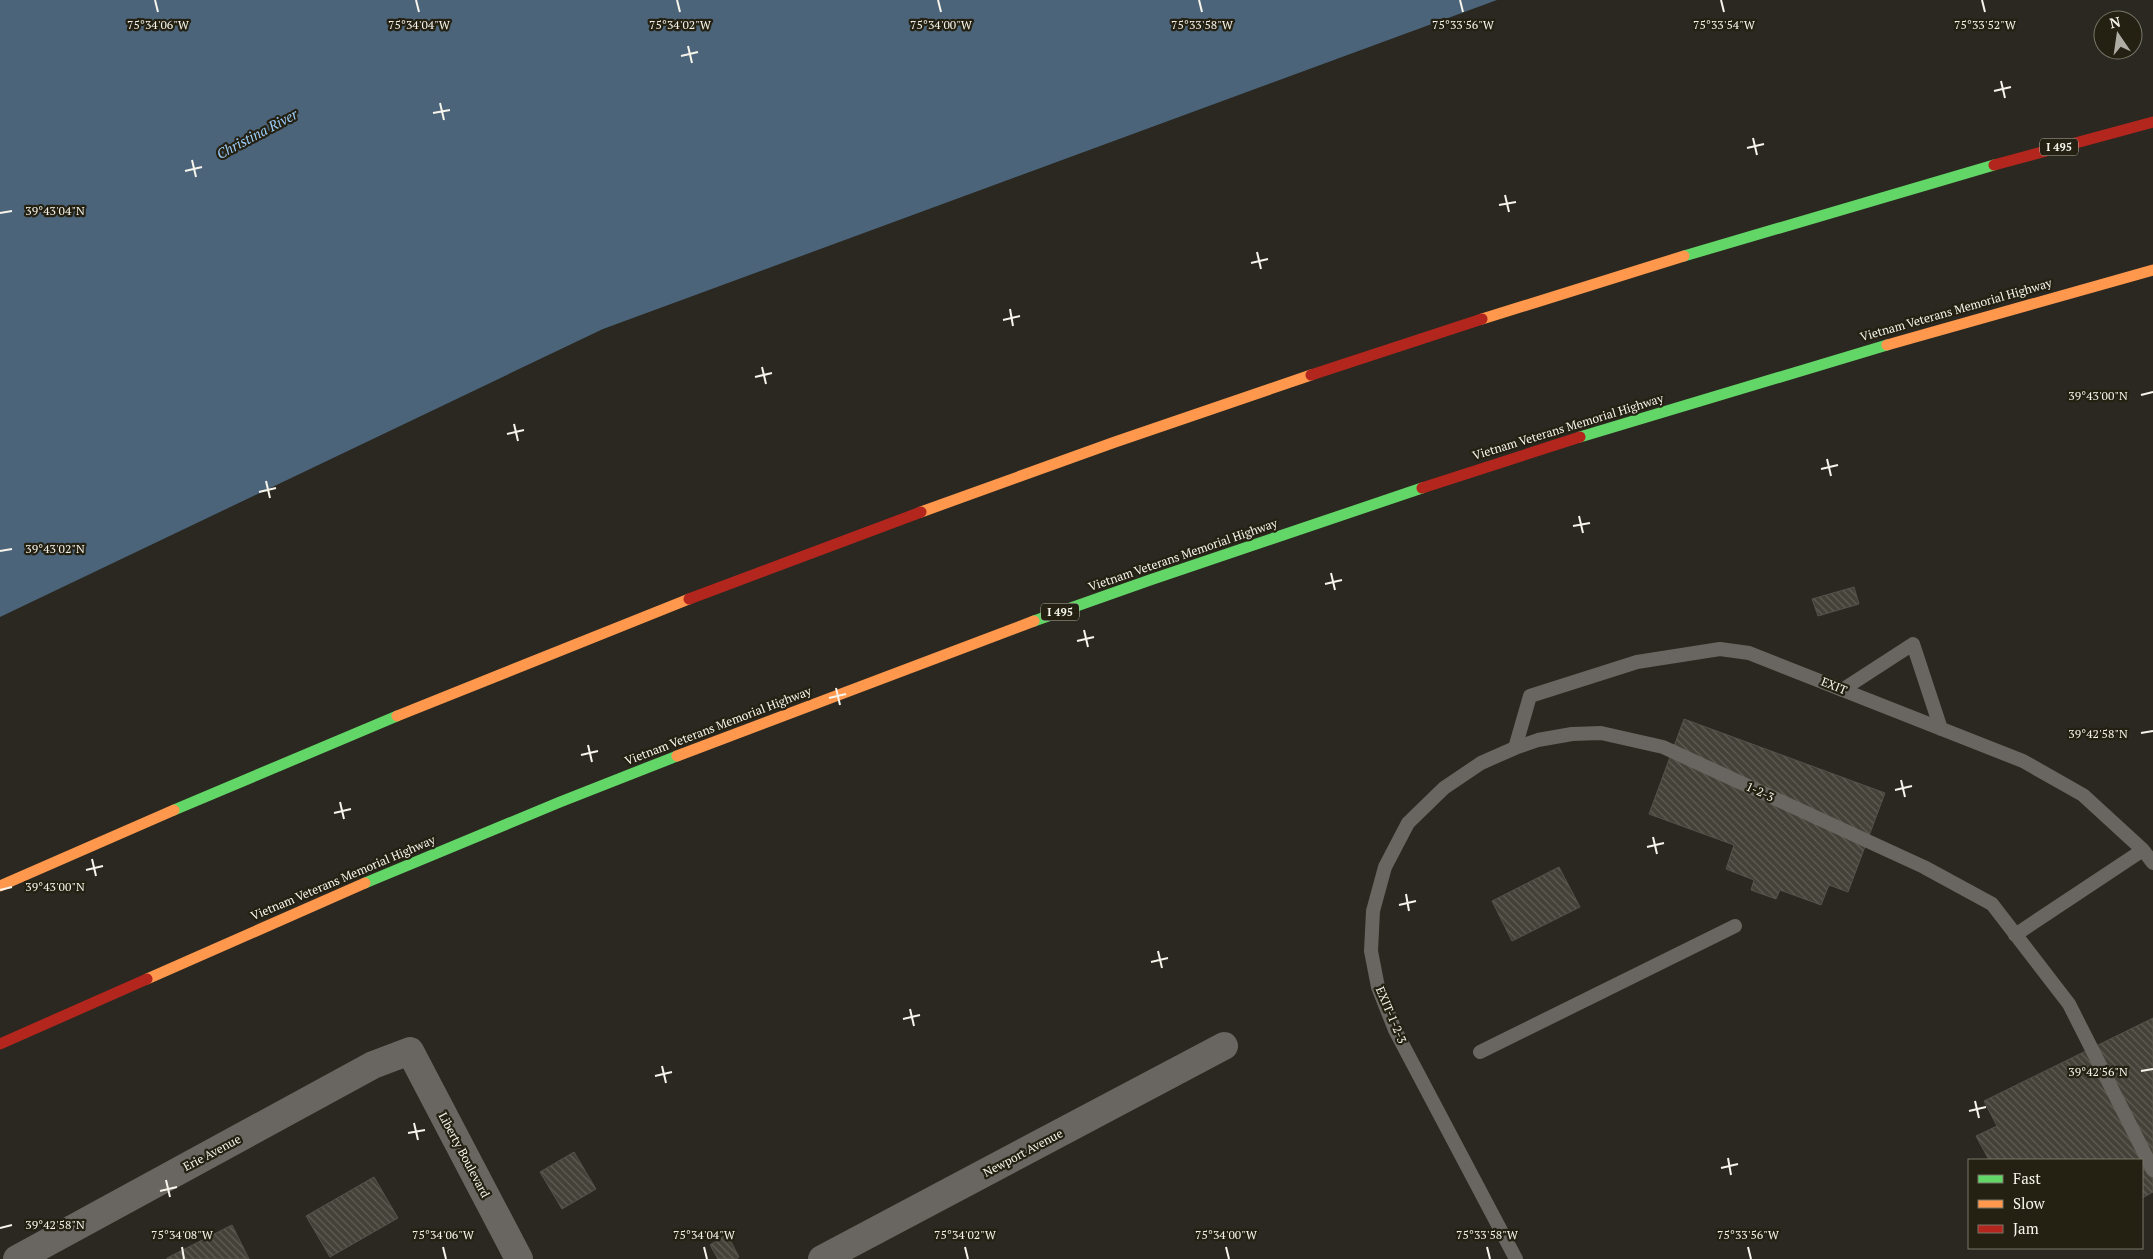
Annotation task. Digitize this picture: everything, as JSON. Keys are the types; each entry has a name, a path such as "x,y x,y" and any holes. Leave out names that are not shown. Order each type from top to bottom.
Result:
{"highway":[{"name":"I 495","path":"0,886 355,734 605,631 1106,445 1341,364 1591,284 1847,207 2153,122"},
{"name":"Vietnam Veterans Memorial Highway","path":"0,1044 332,897 554,804 808,706 1061,612 1297,530 1551,446 1814,365 2153,270"}],"street":[{"name":"Newport Avenue","path":"822,1259 1224,1046"},
{"name":"Erie Avenue","path":"17,1259 373,1065 410,1051"},
{"name":"Liberty Boulevard","path":"410,1051 519,1259"}],"lane":[{"path":"1842,690 1913,644 1941,729"},
{"name":"EXIT","path":"1515,748 1530,696 1637,662 1720,649 1749,653 2023,761 2084,795 2143,850 2153,863"},
{"name":"1-2-3","path":"1515,748 1538,740 1601,733 1662,747 1924,867 1992,904 2016,934"},
{"name":"EXIT-1-2-3","path":"1515,748 1481,763 1444,788 1408,823 1385,867 1373,911 1371,951 1378,987 1395,1030 1516,1259"},
{"path":"2143,850 2016,934 2069,1004 2153,1170"},
{"path":"1480,1052 1735,926"}],"water":[{"name":"Christina River","path":"0,0 1497,0 603,329 0,617"}],"building":[{"path":"1854,587 1859,604 1818,616 1812,599"},
{"path":"1684,719 1885,793 1848,892 1829,885 1821,905 1780,890 1776,899 1751,890 1754,880 1726,869 1734,845 1649,814"},
{"path":"1559,867 1580,907 1512,941 1492,901"},
{"path":"2153,1018 2153,1192 2143,1197 2143,1159 1988,1159 1976,1136 1997,1126 1984,1101"},
{"path":"574,1152 596,1189 562,1209 540,1172"},
{"path":"374,1177 398,1218 330,1257 306,1216"},
{"path":"232,1225 249,1259 167,1259 167,1258"},
{"path":"727,1234 739,1257 736,1259 718,1259 710,1245"}],"traffic: fast":[{"path":"1684,256 1994,165"},
{"path":"1580,437 1887,345"},
{"path":"1034,621 1422,488"},
{"path":"174,810 397,716"},
{"path":"365,883 560,802 677,756"}],"traffic: slow":[{"path":"1482,319 1684,256"},
{"path":"1887,345 2153,270"},
{"path":"921,512 1115,442 1311,375"},
{"path":"397,716 689,599"},
{"path":"677,756 1034,621"},
{"path":"0,886 174,810"},
{"path":"147,979 365,883"}],"traffic: jam":[{"path":"1994,165 2153,122"},
{"path":"1311,375 1482,319"},
{"path":"1422,488 1580,437"},
{"path":"689,599 921,512"},
{"path":"0,1044 147,979"}]}
